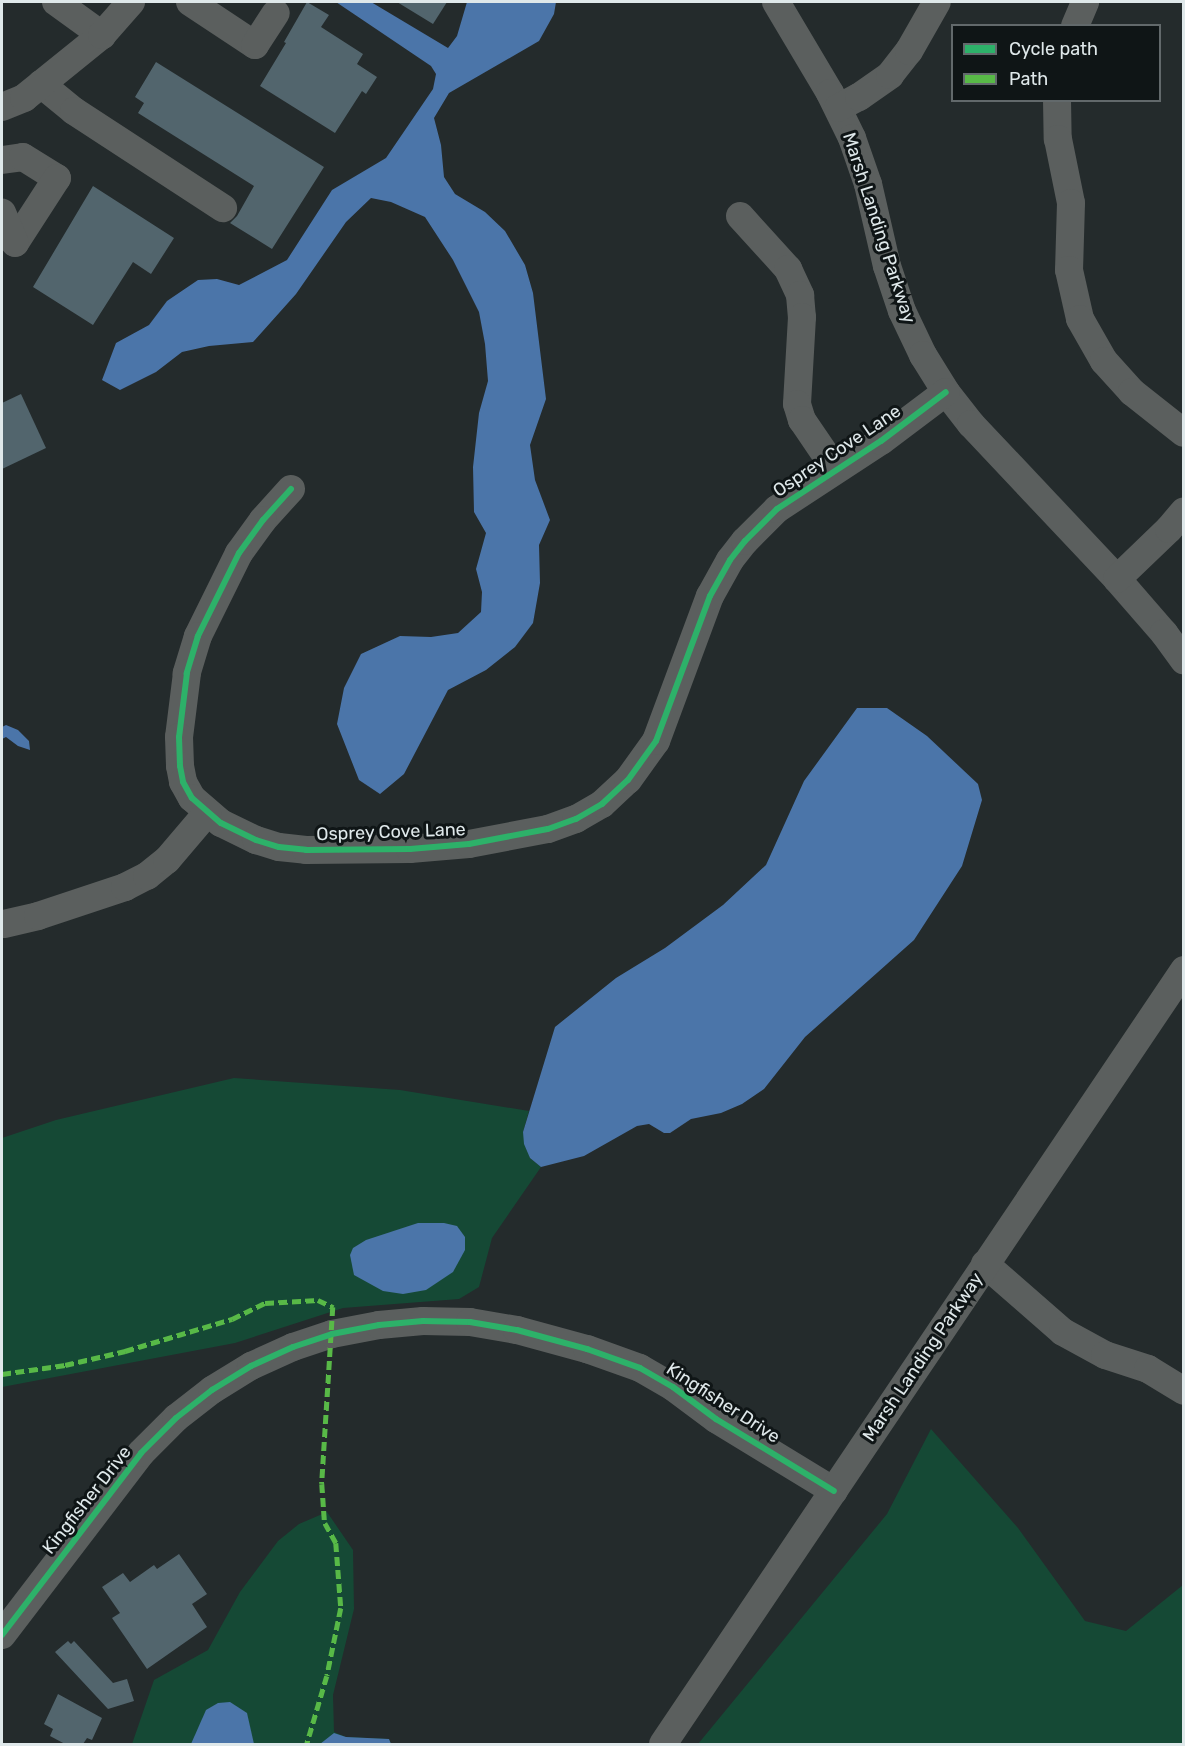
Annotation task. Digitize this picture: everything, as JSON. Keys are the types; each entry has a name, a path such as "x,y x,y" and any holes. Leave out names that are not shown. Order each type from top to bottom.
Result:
{"street":[{"path":"57,2 102,35"},
{"path":"2,107 24,98 102,35 130,2"},
{"path":"190,2 255,45 276,13"},
{"name":"Marsh Landing Parkway","path":"776,2 838,108 852,138 868,184 887,266 902,311 923,355 946,392"},
{"path":"838,108 859,98 890,75 909,51 937,2"},
{"path":"1076,24 1085,2"},
{"path":"41,84 75,111 223,208"},
{"path":"1058,102 1058,139 1071,203 1069,270 1080,319 1091,341 1118,377 1132,392 1184,433"},
{"path":"2,160 22,157 57,178 15,243 2,213"},
{"path":"740,216 788,269 800,295 802,317 797,404 802,420 836,470"},
{"path":"946,392 971,424 1117,579 1164,633 1184,661"},
{"name":"Osprey Cove Lane","path":"291,489 263,520 239,553 198,636 187,673 178,737 183,782 192,798 221,823 256,840 279,847 306,850 410,849 470,844 548,829 576,819 602,804 628,780 656,741 710,597 730,560 745,541 777,509 946,392"},
{"path":"1117,579 1169,529 1184,511"},
{"path":"2,925 38,916 133,884 167,860 207,813"},
{"name":"Marsh Landing Parkway","path":"663,1744 1184,969"},
{"path":"986,1264 1063,1332 1105,1355 1149,1369 1184,1391"},
{"name":"Kingfisher Drive","path":"2,1635 141,1454 176,1418 212,1390 251,1366 293,1347 332,1334 379,1325 423,1322 482,1324 516,1330 587,1349 640,1368 673,1387 717,1419 834,1491"}],"green space":[{"path":"234,1078 400,1090 529,1111 523,1132 530,1158 541,1167 492,1238 479,1287 459,1299 343,1308 235,1343 2,1387 2,1138 56,1120"},
{"path":"931,1429 1018,1528 1085,1621 1126,1631 1183,1585 1183,1744 698,1744 887,1514"},
{"path":"327,1512 353,1550 354,1609 333,1695 334,1732 346,1737 389,1739 391,1744 132,1744 154,1680 208,1650 240,1592 278,1541 299,1524"}],"water":[{"path":"336,2 371,2 448,48 457,36 467,2 556,2 554,14 539,41 449,93 434,118 441,145 444,177 455,194 485,212 505,231 525,265 533,293 546,399 530,445 535,480 550,520 539,545 540,583 533,623 515,647 486,670 448,690 404,774 380,794 359,780 337,724 344,688 361,654 400,636 431,637 458,633 481,612 482,592 476,569 486,533 474,512 473,467 479,413 488,381 485,344 479,312 453,260 425,217 391,202 371,198 346,222 296,294 253,342 209,346 182,352 156,372 120,390 102,380 116,343 149,325 167,301 198,280 217,279 239,285 287,260 332,190 386,158 433,89 436,74 431,66"},
{"path":"857,708 887,708 927,736 978,784 982,800 962,866 914,940 805,1037 764,1089 742,1104 721,1113 691,1119 670,1133 664,1133 649,1124 637,1126 584,1156 541,1167 530,1158 524,1144 523,1132 555,1027 616,978 665,948 723,905 766,865 804,781"},
{"path":"6,725 18,730 29,741 30,750 18,746 6,737 2,739 2,727"},
{"path":"418,1223 444,1223 457,1226 465,1237 465,1250 453,1272 426,1290 403,1294 383,1291 354,1275 350,1255 353,1248 366,1240"},
{"path":"230,1702 247,1713 254,1744 191,1744 206,1710 218,1703"},
{"path":"334,1733 346,1737 389,1739 391,1744 320,1744"}],"building":[{"path":"307,2 329,15 321,27 363,54 357,64 377,77 366,94 362,91 335,133 260,86"},
{"path":"397,2 447,2 433,24"},
{"path":"156,62 324,167 272,249 230,223 237,216 254,186 138,113 144,103 135,97"},
{"path":"93,186 174,238 151,274 133,262 93,325 33,287"},
{"path":"21,394 46,448 2,469 2,403"},
{"path":"179,1554 207,1594 192,1604 207,1627 147,1669 112,1618 120,1613 102,1587 123,1573 130,1582 154,1565 157,1569"},
{"path":"68,1641 71,1644 74,1641 113,1683 127,1679 134,1701 108,1709 55,1652"},
{"path":"58,1694 102,1718 92,1740 87,1738 83,1744 65,1744 50,1736 53,1729 44,1724"}],"marked path":[{"path":"2,1374 65,1365 125,1351 232,1319 265,1303 318,1300 333,1307 322,1484 325,1523 336,1543 341,1608 327,1676 307,1744"}],"cycle path":[{"path":"291,489 263,520 239,553 198,636 187,673 179,737 183,782 192,798 221,823 256,840 279,847 306,850 410,849 469,844 548,829 576,819 602,804 628,780 656,741 710,596 730,560 745,541 777,509 881,441 946,392"},
{"path":"2,1635 141,1453 176,1418 212,1390 251,1366 293,1347 332,1334 379,1325 423,1321 470,1322 517,1330 587,1349 640,1368 673,1387 716,1419 834,1491"}]}
